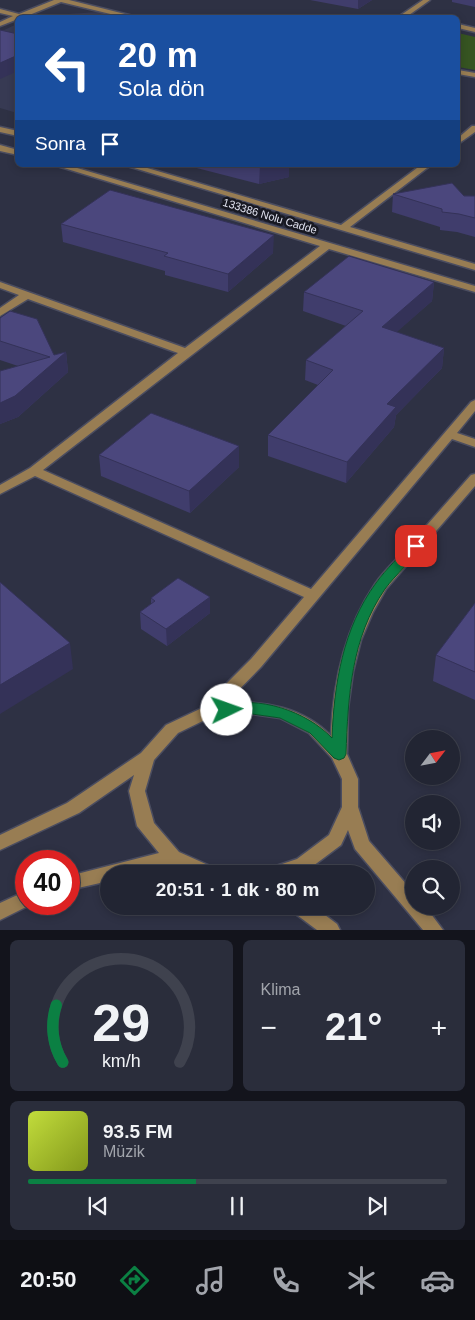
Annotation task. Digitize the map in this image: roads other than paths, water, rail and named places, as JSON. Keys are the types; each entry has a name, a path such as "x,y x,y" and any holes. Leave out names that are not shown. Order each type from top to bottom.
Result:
{"street":[{"path":"22,15 60,0 125,15"},
{"path":"405,15 427,0"},
{"path":"0,11 16,15"},
{"path":"0,24 15,18"},
{"path":"460,26 475,30"},
{"path":"460,72 475,75"},
{"path":"460,140 475,128"},
{"path":"0,129 15,133"},
{"path":"0,148 15,152"},
{"name":"133386 Nolu Cadde","path":"65,167 475,290"},
{"name":"133386 Nolu Cadde","path":"149,167 475,267"},
{"path":"343,228 424,167"},
{"path":"0,490 34,471 326,246"},
{"path":"0,285 186,352"},
{"path":"0,313 27,295"},
{"path":"208,712 256,663 475,404"},
{"path":"449,434 475,444"},
{"path":"34,471 313,596"},
{"path":"339,754 340,708 345,672 354,640 366,612 380,586 475,478"},
{"path":"0,843 73,808 147,757 172,729 208,712 245,707 283,713 315,729 339,754 350,779 350,807 361,844 434,930"},
{"path":"147,757 137,791 146,826 173,857 191,865"},
{"path":"300,865 335,840 350,807"},
{"path":"80,880 173,857"},
{"path":"0,912 15,904"},
{"path":"312,915 331,930"}]}
